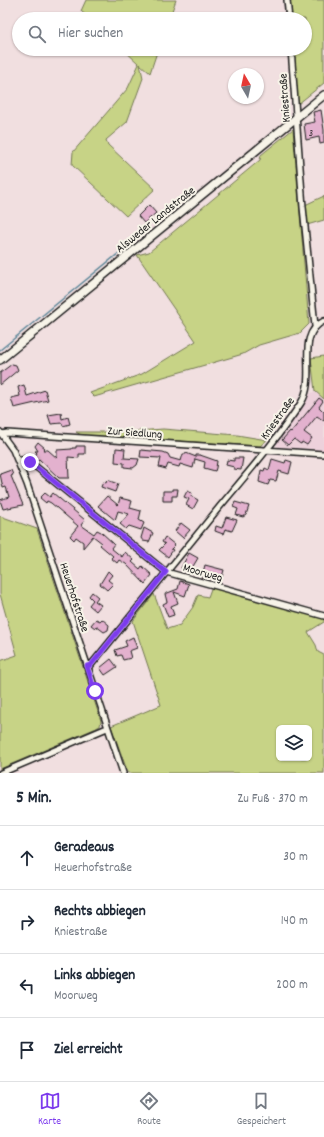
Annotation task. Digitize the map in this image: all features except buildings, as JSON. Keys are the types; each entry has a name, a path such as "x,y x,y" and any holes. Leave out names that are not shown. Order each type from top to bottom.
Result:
{"street":[{"path":"287,0 288,12"},
{"name":"Kniestraße","path":"87,666 91,665 266,450 301,402 306,392 309,373 307,344 311,332 315,326 292,56"},
{"name":"Alsweder Landstraße","path":"0,360 324,94"},
{"path":"315,326 324,321"},
{"name":"Zur Siedlung","path":"1,433 324,454"},
{"name":"Heuerhofstraße","path":"1,433 18,461 27,484 123,773"},
{"name":"Moorweg","path":"18,461 25,460 30,462 166,572 324,616"},
{"path":"1,773 108,728"}],"shaded area":[{"path":"315,391 324,399 324,450 278,447 276,442 310,394"}],"green space":[{"path":"86,0 176,0 172,12 81,11"},
{"path":"290,0 324,0 324,83 298,104 295,56 312,56 312,12 291,12"},
{"path":"130,56 156,56 150,73 140,64 143,78 127,122 106,140 108,145 155,189 126,216 72,165 73,152 128,88 139,64"},
{"path":"293,129 309,324 300,333 259,345 243,354 94,397 90,393 142,374 196,341 137,255 149,252 260,160 261,155"},
{"path":"324,196 324,220 307,225 305,205"},
{"path":"324,356 324,399 315,391 311,358"},
{"path":"163,429 237,435 267,440 260,446 81,435 76,432 125,432"},
{"path":"0,516 37,529 101,721 100,726 94,729 0,769 0,661 17,655 0,594"},
{"path":"212,586 324,619 324,622 308,632 316,645 318,652 324,655 324,773 128,773 111,726 161,705 133,621 154,594 167,629 180,625 193,607 198,595 208,597"}],"waterway":[{"path":"0,350 141,235"}],"route":[{"path":"30,462 166,572 91,665 87,666 95,691"}]}
